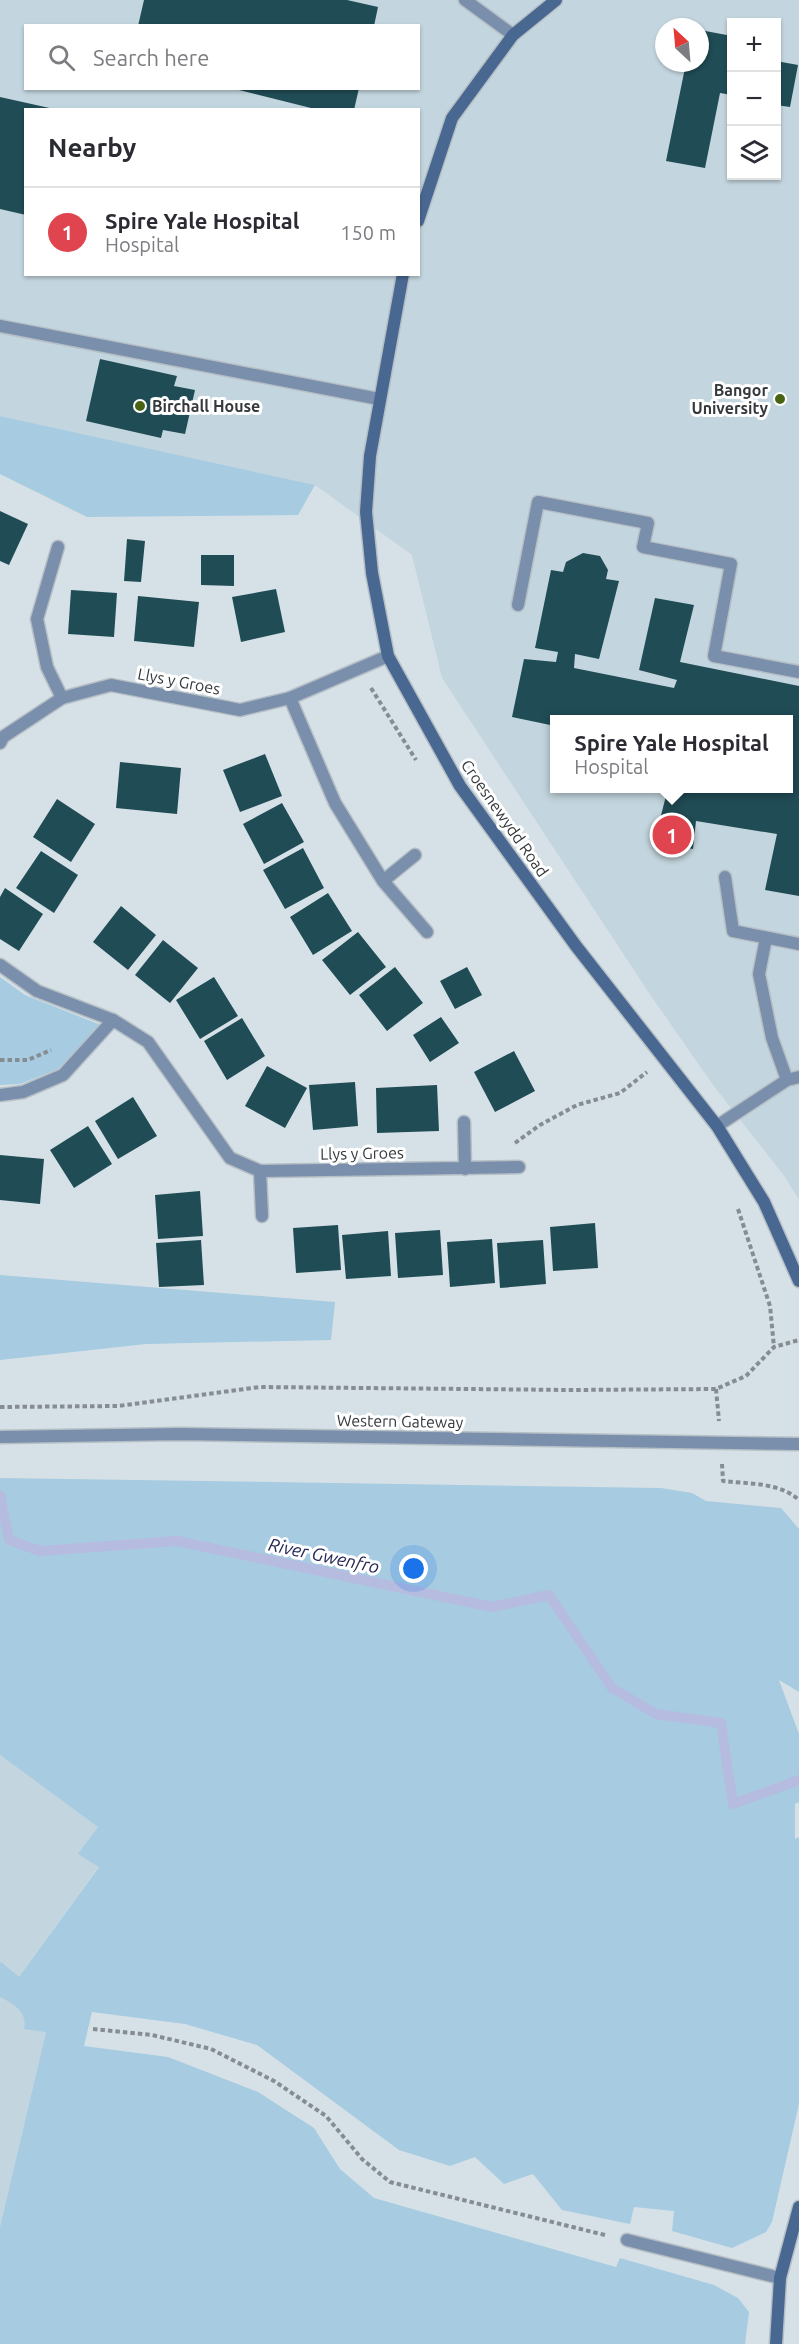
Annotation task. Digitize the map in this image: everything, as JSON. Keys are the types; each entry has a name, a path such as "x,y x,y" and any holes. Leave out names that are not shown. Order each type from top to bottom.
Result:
{"street":[{"path":"465,0 513,34"},
{"path":"420,215 453,118 513,34 556,0"},
{"name":"Croesnewydd Road","path":"403,276 370,456 366,512 372,573 388,656 460,786 576,946 717,1126 764,1202 799,1281"},
{"path":"0,326 379,399"},
{"path":"518,605 538,502 648,523 644,547 731,564 714,656 799,672"},
{"path":"58,547 37,620 47,667 62,698"},
{"name":"Llys y Groes","path":"0,743 3,737 62,698 111,685 240,710 290,698 388,656"},
{"path":"290,698 335,803 383,881 426,932"},
{"path":"383,881 415,855"},
{"path":"725,877 733,931 799,944"},
{"path":"717,1126 793,1078 772,1038 759,974 766,938"},
{"name":"Llys y Groes","path":"0,964 37,991 113,1020 148,1042 230,1158 260,1171 519,1167"},
{"path":"0,1095 23,1092 63,1075 113,1020"},
{"path":"464,1122 465,1169"},
{"path":"260,1171 262,1216"},
{"name":"Western Gateway","path":"0,1437 180,1434 799,1444"},
{"path":"776,2344 780,2278 799,2207"},
{"path":"627,2240 780,2278"}],"path":[{"path":"0,1060 28,1060 54,1048"},
{"path":"488,1168 518,1140 540,1125 577,1105 620,1093 650,1070"},
{"path":"736,1206 770,1306 774,1347"},
{"path":"0,1407 118,1406 260,1387 716,1389 746,1376 774,1347 799,1340"},
{"path":"723,1481 774,1487 791,1493 799,1500"},
{"path":"93,2029 152,2035 211,2049 274,2081 326,2116 362,2159 390,2182 627,2240"}],"shaded area":[{"path":"0,0 799,0 799,1200 785,1177 713,1085 649,993 442,678 412,555 315,485 0,416"},
{"path":"0,416 315,485 298,515 87,517 0,474"},
{"path":"0,977 25,995 101,1025 58,1069 20,1084 0,1085"},
{"path":"0,1275 335,1302 331,1340 146,1344 0,1360"},
{"path":"0,1478 661,1488 692,1493 706,1501 781,1508 799,1529 799,1692 779,1680 799,1734 799,1802 795,1804 795,1839 799,1837 799,2104 772,2222 766,2232 732,2248 672,2231 674,2211 634,2207 630,2224 562,2210 533,2174 504,2184 475,2157 450,2166 399,2150 257,2045 185,2024 92,2012 84,2046 168,2057 258,2092 314,2128 340,2169 374,2198 616,2267 620,2258 714,2285 738,2298 749,2312 745,2344 0,2344 0,2227 46,2032 24,2029 22,2013 0,1997 0,1964 1,1962 19,1977 99,1867 78,1854 98,1827 0,1755"},
{"path":"0,1755 98,1827 99,1866 19,1977 51,2011 0,2227"}],"building":[{"path":"144,0 347,0 378,7 374,24 138,24"},
{"path":"709,32 727,35 727,94 720,93 705,168 666,161 684,72 709,72"},
{"path":"781,62 798,65 790,107 781,106"},
{"path":"239,90 359,90 354,108 311,108"},
{"path":"0,97 50,108 24,108 24,215 0,209"},
{"name":"Birchall House","path":"100,359 177,376 174,386 195,390 185,434 163,430 161,438 86,421"},
{"path":"0,511 28,524 9,565 0,561"},
{"path":"127,539 145,541 141,582 124,581"},
{"path":"583,553 600,556 608,570 606,579 619,581 599,659 575,654 574,668 674,688 677,680 639,670 655,598 694,605 680,662 799,686 799,896 765,890 777,834 696,821 693,849 674,845 676,832 657,831 667,793 793,793 793,715 550,715 550,725 512,717 524,659 556,662 558,652 535,648 551,570 563,572 566,562"},
{"path":"201,555 234,555 234,586 201,585"},
{"path":"276,589 285,632 241,642 232,597"},
{"path":"71,590 117,593 114,637 68,634"},
{"path":"138,596 199,602 194,647 134,641"},
{"path":"265,754 282,796 240,812 223,770"},
{"path":"120,762 181,768 177,814 116,808"},
{"path":"57,799 95,824 71,862 33,837"},
{"path":"282,803 304,842 264,864 243,824"},
{"path":"303,848 324,888 285,909 263,870"},
{"path":"41,851 78,875 54,913 16,888"},
{"path":"5,888 43,914 19,951 0,939 0,897"},
{"path":"328,893 352,931 313,955 290,917"},
{"path":"121,906 156,935 128,970 93,942"},
{"path":"358,932 386,967 350,995 322,960"},
{"path":"163,940 198,968 170,1003 135,975"},
{"path":"395,967 423,1003 387,1031 359,995"},
{"path":"467,967 482,995 455,1009 440,981"},
{"path":"214,977 238,1016 200,1039 176,1000"},
{"path":"441,1017 459,1043 430,1062 413,1035"},
{"path":"242,1018 265,1056 227,1080 204,1041"},
{"path":"514,1051 535,1091 495,1112 474,1072"},
{"path":"267,1066 307,1088 285,1128 245,1106"},
{"path":"355,1082 358,1126 313,1130 309,1085"},
{"path":"437,1085 439,1131 377,1133 376,1088"},
{"path":"133,1097 157,1136 118,1159 95,1121"},
{"path":"88,1126 112,1164 74,1188 50,1150"},
{"path":"0,1155 44,1159 40,1204 0,1200"},
{"path":"200,1191 203,1236 158,1239 155,1195"},
{"path":"595,1223 598,1268 553,1271 550,1227"},
{"path":"338,1225 341,1270 296,1273 293,1228"},
{"path":"440,1230 443,1275 398,1278 395,1233"},
{"path":"388,1231 391,1276 346,1279 342,1235"},
{"path":"492,1239 495,1283 450,1287 447,1242"},
{"path":"201,1240 204,1285 159,1287 156,1243"},
{"path":"543,1240 546,1284 500,1288 497,1243"}],"waterway":[{"name":"River Gwenfro","path":"0,1495 9,1540 40,1551 177,1541 492,1607 549,1595 612,1688 656,1714 721,1723 733,1804 799,1780"}],"place":[{"name":"Bangor University","path":"780,399"},
{"name":"Birchall House","path":"140,406"},
{"name":"Spire Yale Hospital","path":"672,835"}]}
